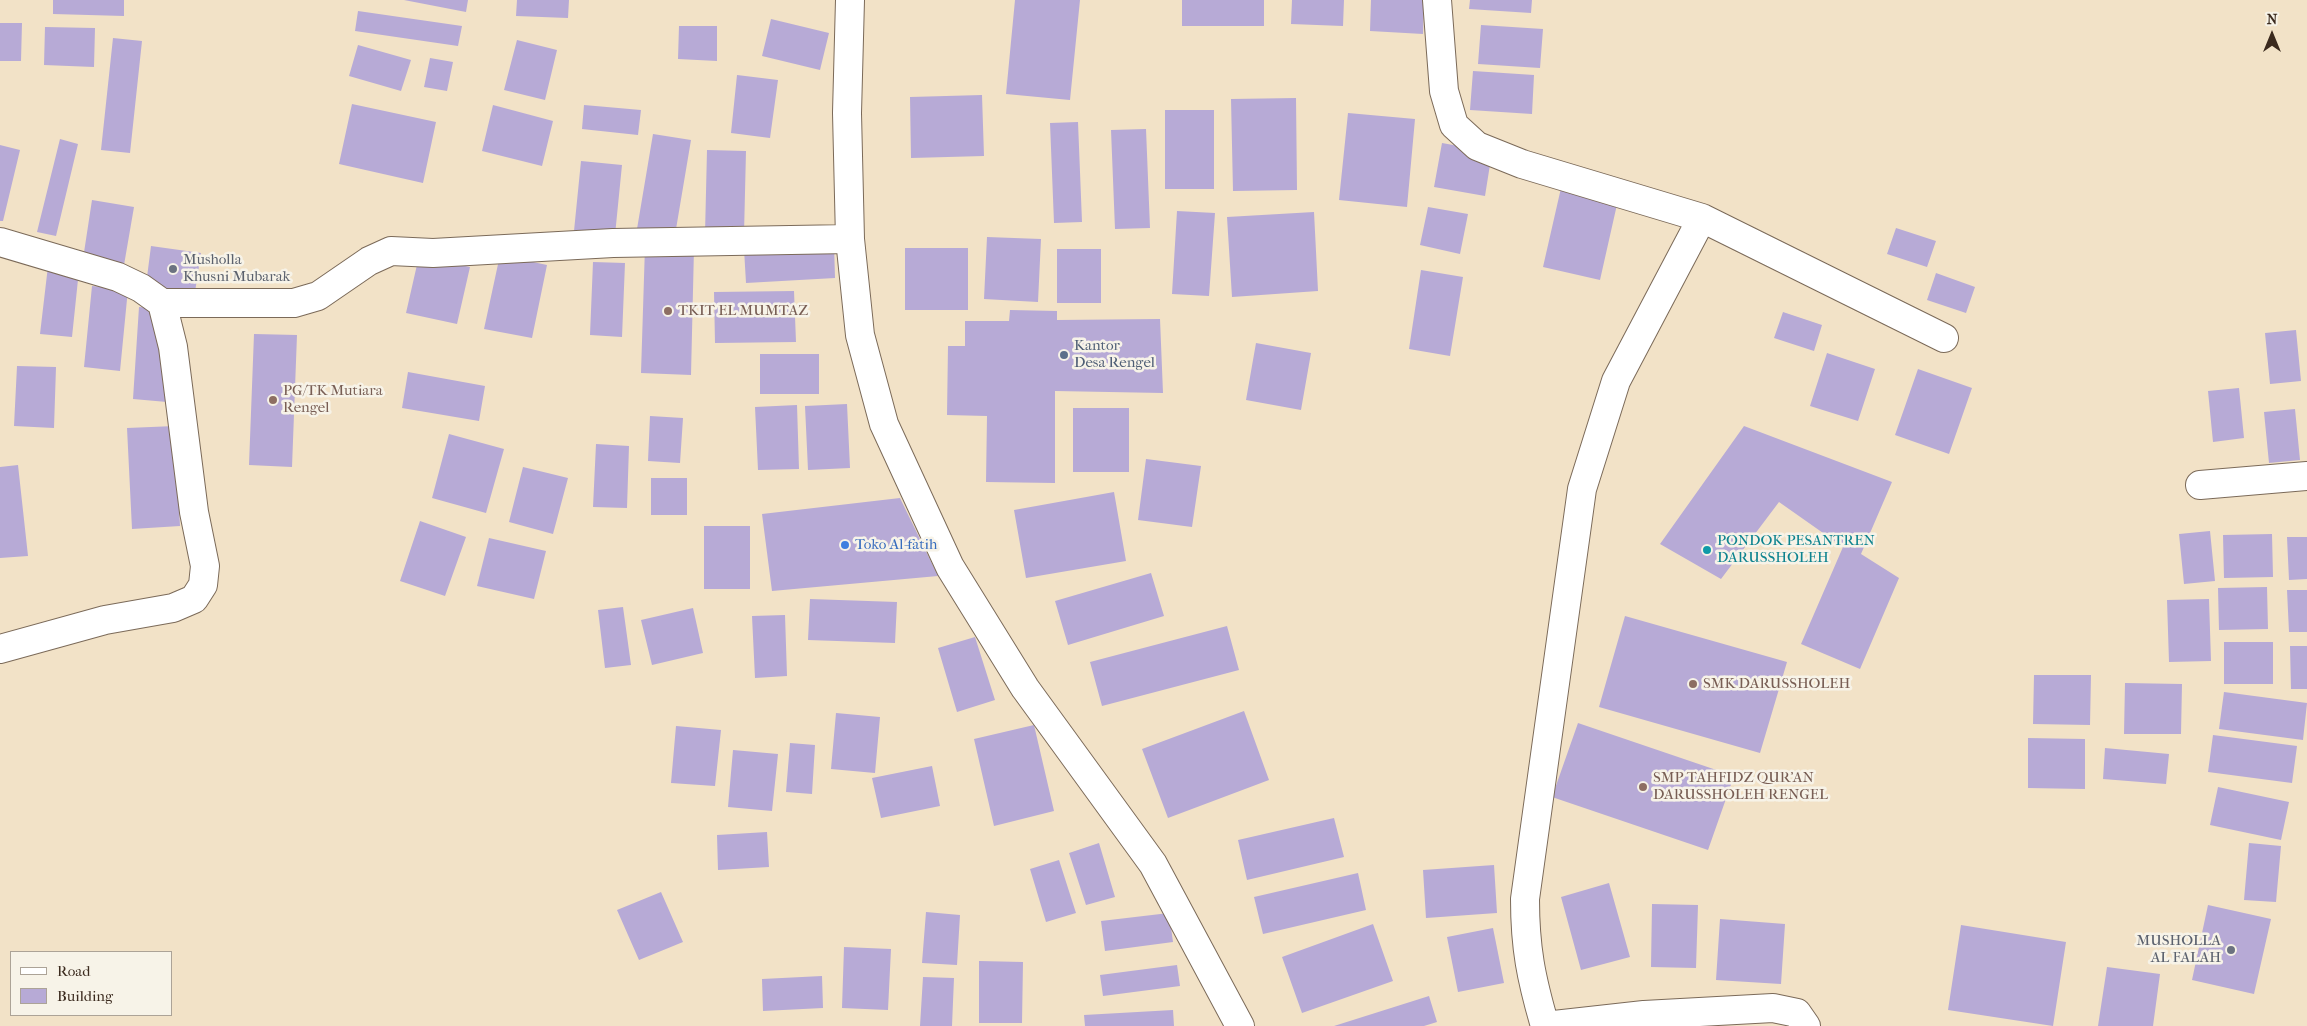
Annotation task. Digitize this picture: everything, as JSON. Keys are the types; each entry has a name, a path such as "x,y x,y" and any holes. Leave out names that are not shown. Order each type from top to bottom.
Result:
{"street":[{"path":"850,0 847,113 850,239 860,335 884,424 950,567 1026,688 1153,864 1240,1026"},
{"path":"1437,0 1444,91 1454,125 1477,146 1522,164 1702,218 1944,338"},
{"path":"1702,218 1616,381 1582,489 1525,899 1525,936 1530,975 1544,1026 1644,1014 1702,1013 1773,1008 1797,1013 1806,1026"},
{"path":"162,304 294,303 318,296 369,260 391,251 433,253 613,243 850,239"},
{"path":"0,242 118,277 141,288 162,304 174,347 194,512 205,566 203,585 194,599 173,608 106,620 0,649"},
{"path":"2200,485 2307,476"}],"building":[{"path":"53,0 124,0 124,16 53,14"},
{"path":"404,0 468,0 466,12"},
{"path":"517,0 569,0 568,18 516,16"},
{"path":"1015,0 1080,0 1070,100 1006,94"},
{"path":"1182,0 1264,0 1264,26 1182,26"},
{"path":"1292,0 1344,0 1343,26 1291,24"},
{"path":"1371,0 1424,0 1423,34 1370,31"},
{"path":"1470,0 1532,0 1531,13 1469,9"},
{"path":"358,11 462,26 458,46 355,31"},
{"path":"771,19 829,33 820,70 762,56"},
{"path":"0,23 22,23 21,61 0,61"},
{"path":"1481,25 1543,29 1540,68 1478,64"},
{"path":"679,26 717,26 717,61 678,59"},
{"path":"45,27 95,28 94,67 44,65"},
{"path":"113,38 142,41 130,153 101,150"},
{"path":"517,40 557,50 545,100 504,90"},
{"path":"358,45 411,60 401,91 349,76"},
{"path":"430,58 453,62 447,91 424,87"},
{"path":"1473,71 1534,75 1532,114 1470,110"},
{"path":"737,75 778,80 770,138 731,133"},
{"path":"982,95 984,156 911,158 910,97"},
{"path":"1296,98 1297,190 1233,191 1231,99"},
{"path":"352,104 436,122 423,183 339,164"},
{"path":"493,105 553,121 542,166 482,151"},
{"path":"584,105 641,110 638,135 582,129"},
{"path":"1165,110 1214,110 1214,189 1165,189"},
{"path":"1348,113 1415,119 1407,207 1339,200"},
{"path":"1078,122 1082,222 1054,223 1050,123"},
{"path":"1146,129 1150,228 1115,229 1111,130"},
{"path":"653,134 691,140 675,235 637,229"},
{"path":"60,139 78,144 56,236 37,232"},
{"path":"1442,143 1492,152 1485,196 1434,187"},
{"path":"0,145 20,150 3,221 0,221"},
{"path":"707,150 746,151 744,234 705,234"},
{"path":"581,161 622,165 615,235 574,231"},
{"path":"1561,188 1618,200 1600,280 1543,267"},
{"path":"92,200 134,207 124,265 83,259"},
{"path":"1428,207 1468,214 1460,254 1420,245"},
{"path":"1177,211 1215,213 1209,296 1172,294"},
{"path":"1314,212 1318,291 1232,297 1227,217"},
{"path":"1896,228 1936,241 1927,267 1887,254"},
{"path":"987,237 1041,239 1038,302 984,299"},
{"path":"834,244 835,278 746,283 744,249"},
{"name":"Musholla Khusni Mubarak","path":"151,246 201,253 195,292 146,285"},
{"name":"TKIT EL MUMTAZ","path":"645,246 694,248 691,375 641,373"},
{"path":"905,248 968,248 968,310 905,310"},
{"path":"1057,249 1101,249 1101,303 1057,303"},
{"path":"500,255 547,265 532,338 484,329"},
{"path":"419,256 470,267 457,324 406,313"},
{"path":"593,262 625,263 622,337 590,335"},
{"path":"48,266 79,270 72,337 40,334"},
{"path":"1421,270 1463,277 1450,356 1409,349"},
{"path":"1936,273 1975,287 1966,313 1927,300"},
{"path":"92,286 128,289 120,371 84,367"},
{"path":"794,291 796,342 715,343 714,292"},
{"path":"139,307 173,309 167,402 133,399"},
{"name":"Kantor Desa Rengel","path":"1010,310 1057,311 1057,320 1160,319 1163,393 1055,391 1055,483 986,482 987,416 947,415 948,346 965,346 965,321 1009,321"},
{"path":"1783,312 1822,325 1814,351 1774,338"},
{"path":"2296,330 2301,381 2270,384 2265,333"},
{"name":"PG/TK Mutiara Rengel","path":"254,334 297,335 292,467 249,465"},
{"path":"1256,343 1311,353 1301,410 1246,400"},
{"path":"1827,353 1875,369 1858,421 1810,406"},
{"path":"760,354 819,354 819,394 760,394"},
{"path":"17,366 56,367 54,428 14,426"},
{"path":"1918,369 1972,388 1949,454 1895,435"},
{"path":"408,372 485,386 479,421 402,408"},
{"path":"2239,388 2244,438 2213,442 2208,391"},
{"path":"847,404 850,468 808,470 805,406"},
{"path":"797,405 799,469 758,470 755,407"},
{"path":"1073,408 1129,408 1129,472 1073,472"},
{"path":"2295,409 2300,460 2269,463 2264,412"},
{"path":"650,416 683,418 680,463 648,461"},
{"path":"175,426 180,526 132,529 127,428"},
{"name":"PONDOK PESANTREN DARUSSHOLEH","path":"1744,426 1892,482 1861,554 1899,578 1860,669 1801,644 1843,547 1779,502 1721,579 1660,544"},
{"path":"449,434 504,449 486,513 432,498"},
{"path":"596,444 629,446 627,508 593,507"},
{"path":"1146,459 1201,466 1192,527 1138,520"},
{"path":"18,465 28,556 0,558 0,467"},
{"path":"523,467 568,478 553,534 509,522"},
{"path":"651,478 687,478 687,515 651,515"},
{"path":"1114,492 1126,561 1026,578 1014,510"},
{"name":"Toko Al-fatih","path":"900,498 938,576 772,591 762,514"},
{"path":"420,521 466,537 445,596 400,581"},
{"path":"704,526 750,526 750,589 704,589"},
{"path":"2210,531 2215,581 2184,584 2179,534"},
{"path":"2272,534 2273,577 2224,578 2223,535"},
{"path":"2287,537 2307,537 2307,579 2289,580"},
{"path":"489,538 546,551 534,599 477,586"},
{"path":"1151,573 1164,616 1068,645 1055,601"},
{"path":"2267,587 2268,629 2219,630 2218,588"},
{"path":"2287,590 2307,590 2307,632 2289,632"},
{"path":"810,599 897,602 895,643 808,640"},
{"path":"2209,599 2211,661 2169,662 2167,600"},
{"path":"623,607 631,665 605,668 598,610"},
{"path":"693,608 703,653 652,665 641,620"},
{"path":"785,615 787,676 755,678 752,616"},
{"name":"SMK DARUSSHOLEH","path":"1625,616 1787,662 1760,753 1599,707"},
{"path":"1227,626 1239,670 1102,706 1090,662"},
{"path":"975,637 995,700 957,712 938,648"},
{"path":"2224,642 2273,642 2273,684 2224,684"},
{"path":"2290,646 2307,646 2307,689 2291,689"},
{"path":"2034,675 2091,675 2090,725 2033,724"},
{"path":"2125,683 2182,684 2181,734 2124,734"},
{"path":"2224,692 2307,703 2303,740 2219,729"},
{"path":"1244,711 1269,780 1168,818 1142,749"},
{"path":"836,713 880,717 875,773 831,769"},
{"name":"SMP TAHFIDZ QUR'AN DARUSSHOLEH RENGEL","path":"1578,723 1734,776 1708,850 1552,797"},
{"path":"1034,725 1054,811 994,826 974,739"},
{"path":"676,726 721,730 715,786 671,783"},
{"path":"2213,735 2297,746 2292,783 2208,772"},
{"path":"2028,738 2085,739 2085,789 2028,788"},
{"path":"790,743 815,745 812,794 786,792"},
{"path":"2105,748 2169,754 2166,784 2103,779"},
{"path":"733,750 778,754 772,811 728,807"},
{"path":"932,766 940,806 881,818 872,778"},
{"path":"2218,787 2289,802 2281,840 2210,825"},
{"path":"1334,818 1344,857 1247,880 1238,840"},
{"path":"767,832 769,867 718,870 717,835"},
{"path":"1099,843 1115,897 1086,905 1069,853"},
{"path":"2249,843 2281,846 2276,902 2244,900"},
{"path":"1059,860 1076,913 1046,922 1030,869"},
{"path":"1494,865 1497,913 1426,918 1423,870"},
{"path":"1358,873 1366,910 1263,934 1254,897"},
{"path":"1609,883 1630,957 1581,970 1561,897"},
{"path":"661,892 683,942 639,960 617,910"},
{"path":"1652,904 1698,905 1696,968 1651,967"},
{"name":"MUSHOLLA AL FALAH","path":"2208,905 2271,919 2254,994 2192,980"},
{"path":"926,912 960,915 957,965 922,963"},
{"path":"1169,913 1173,942 1105,951 1101,921"},
{"path":"1720,919 1785,924 1781,984 1716,980"},
{"path":"1373,924 1393,981 1302,1013 1282,957"},
{"path":"1961,925 2066,942 2053,1026 1948,1010"},
{"path":"1493,928 1504,983 1458,992 1447,937"},
{"path":"844,947 891,949 888,1010 842,1008"},
{"path":"979,961 1023,962 1022,1023 979,1023"},
{"path":"1177,965 1180,986 1103,996 1100,975"},
{"path":"2107,967 2160,974 2153,1026 2098,1026"},
{"path":"822,976 823,1008 763,1011 762,979"},
{"path":"923,977 954,978 952,1026 920,1026"},
{"path":"1429,996 1437,1022 1424,1026 1334,1026"},
{"path":"1173,1010 1174,1026 1085,1026 1084,1015"}],"place":[{"name":"Musholla Khusni Mubarak","path":"173,269"},
{"name":"TKIT EL MUMTAZ","path":"668,311"},
{"name":"Kantor Desa Rengel","path":"1064,355"},
{"name":"PG/TK Mutiara Rengel","path":"273,400"},
{"name":"Toko Al-fatih","path":"845,545"},
{"name":"PONDOK PESANTREN DARUSSHOLEH","path":"1707,550"},
{"name":"SMK DARUSSHOLEH","path":"1693,684"},
{"name":"SMP TAHFIDZ QUR'AN DARUSSHOLEH RENGEL","path":"1643,787"},
{"name":"MUSHOLLA AL FALAH","path":"2231,950"}]}
